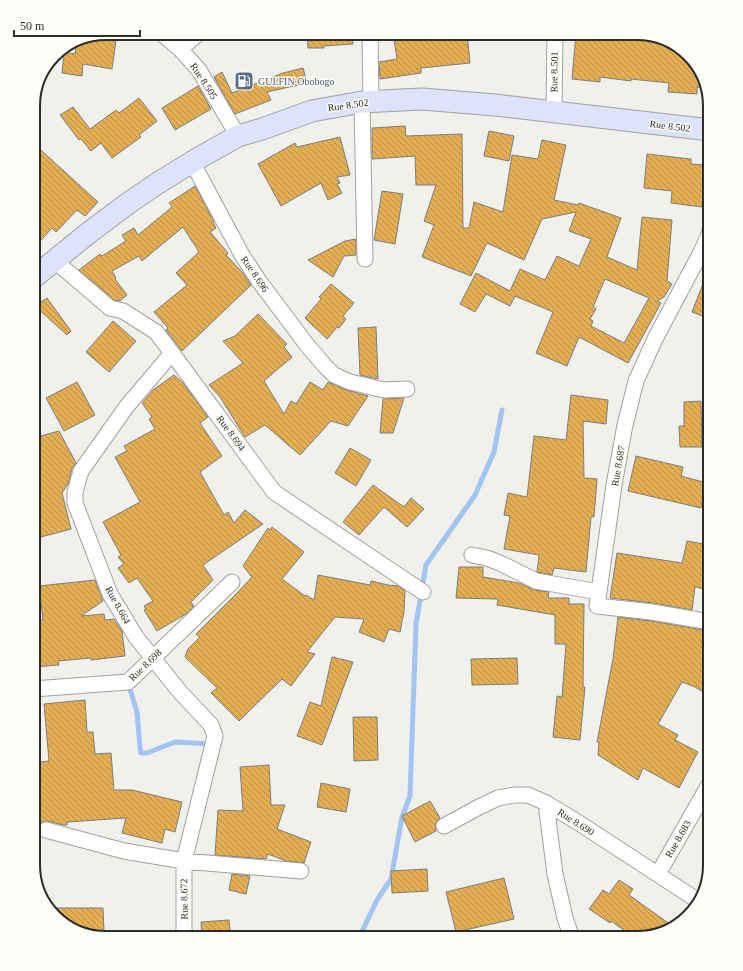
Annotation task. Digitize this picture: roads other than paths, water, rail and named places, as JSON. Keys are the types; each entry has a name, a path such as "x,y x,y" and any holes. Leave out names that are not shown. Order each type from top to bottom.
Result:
{"main road":[{"name":"Rue 8.502","path":"40,272 130,202 192,162 238,136 312,111 366,102 422,99 495,105 703,129"}],"street":[{"name":"Rue 8.505","path":"169,40 180,49 198,70 238,136"},
{"path":"180,49 191,40"},
{"path":"365,259 366,102 370,40"},
{"name":"Rue 8.501","path":"554,112 555,40"},
{"name":"Rue 8.696","path":"192,162 242,255 259,281 307,345 325,366 334,375 350,382 384,390 407,389"},
{"name":"Rue 8.687","path":"703,248 655,339 636,381 625,425 614,484 597,606 652,612 703,621"},
{"name":"Rue 8.694","path":"54,260 110,308 124,311 156,332 274,492 423,592"},
{"name":"Rue 8.664","path":"172,353 127,406 81,471 75,492 75,503 110,594 136,637 180,692 211,725 215,736 184,861"},
{"path":"472,555 487,558 500,563 536,581 599,592"},
{"name":"Rue 8.698","path":"40,688 128,682 232,582"},
{"name":"Rue 8.690","path":"444,826 498,798 515,795 528,795 546,803 694,898"},
{"name":"Rue 8.683","path":"658,874 703,795"},
{"path":"546,803 554,874 570,931"},
{"path":"46,830 124,851 184,861 301,871"},
{"name":"Rue 8.672","path":"184,861 184,931"}],"waterway":[{"path":"362,931 377,900 391,879 402,817 410,796 416,624 426,565 475,495 494,452 502,410"},
{"path":"128,683 137,712 141,753 147,753 175,742 211,744"}],"place":[{"name":"GULFIN Obobogo","path":"244,81"}]}
